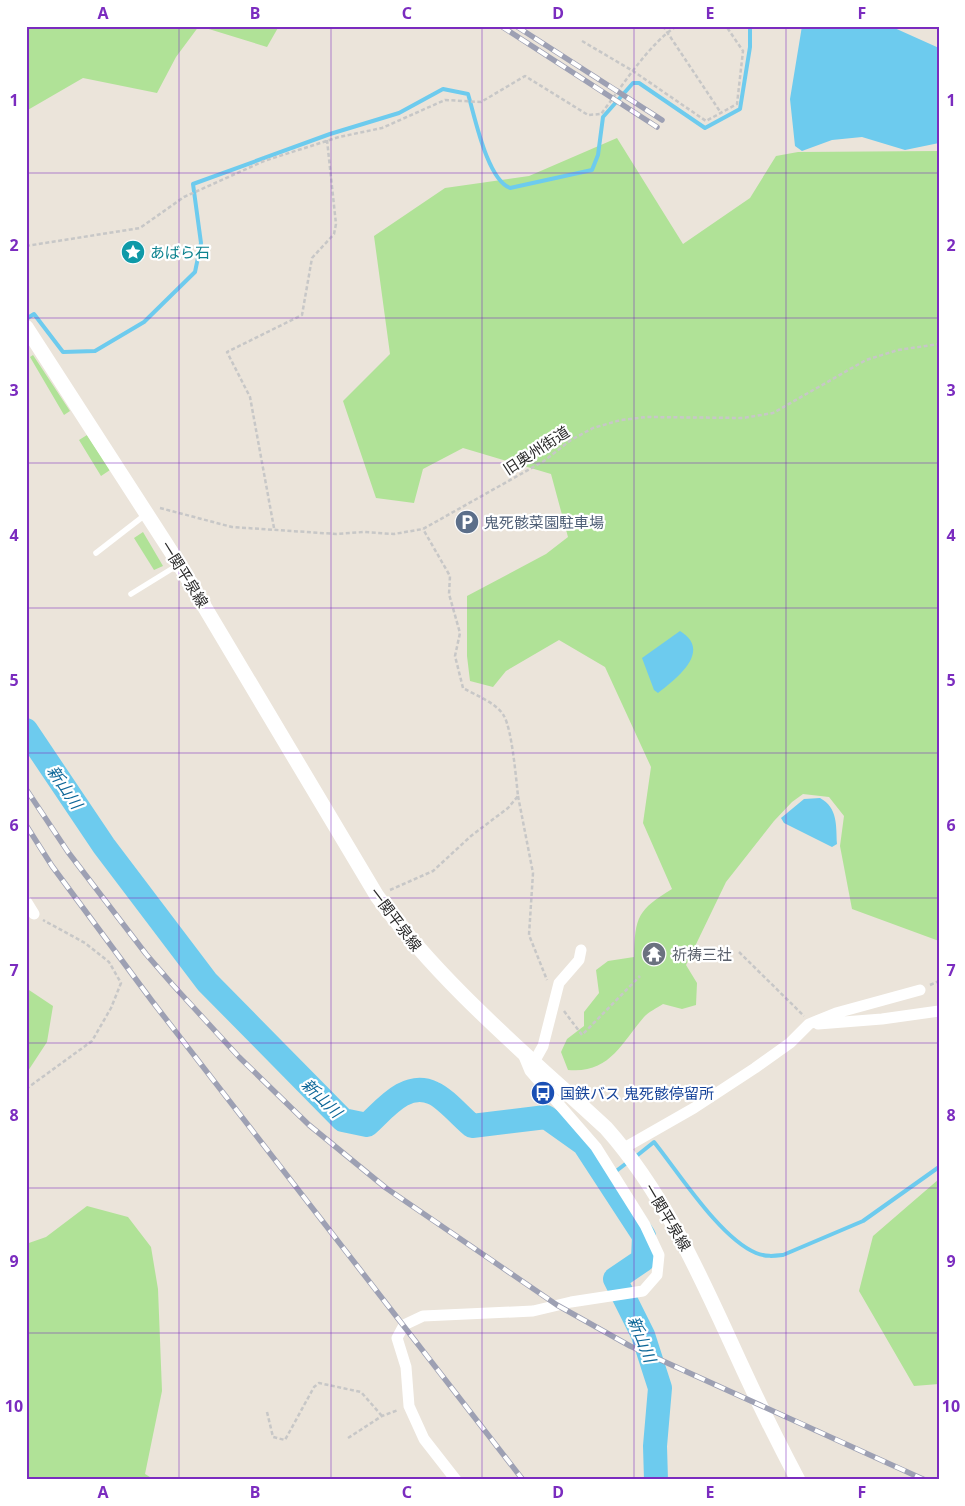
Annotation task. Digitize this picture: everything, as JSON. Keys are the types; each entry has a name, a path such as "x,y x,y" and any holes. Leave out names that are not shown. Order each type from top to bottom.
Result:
{"main road":[{"name":"一関平泉線","path":"26,327 179,564 377,896 402,931 438,972 606,1128 624,1148 653,1190 695,1263 745,1374 798,1480"}],"street":[{"path":"26,901 34,914"},
{"path":"534,1062 543,1046 559,983 579,960 581,950"},
{"path":"624,1148 694,1108 755,1068 790,1043 809,1024 836,1013 920,990"},
{"path":"809,1024 882,1019 939,1011"},
{"path":"456,1480 424,1438 409,1406 406,1367 397,1338 404,1325 413,1319 423,1316 533,1311 570,1302 643,1290 657,1275 659,1255 645,1225 596,1148 530,1071 522,1052"}],"lane":[{"path":"96,553 144,509"},
{"path":"131,594 179,564"}],"path":[{"path":"663,26 721,113"},
{"path":"26,246 140,228 184,197 264,161 327,140 382,128 445,100 481,102 525,76 588,115 602,114 633,71 668,32 677,26"},
{"path":"582,41 633,71 706,121 737,104 743,51 726,26"},
{"path":"274,528 250,397 227,352 302,316 312,258 334,234 336,224 327,140"},
{"name":"旧奥州街道","path":"144,509 232,527 274,528 336,534 364,532 394,534 423,529 544,462 571,440 593,428 620,420 646,417 743,418 773,413 866,360 898,350 939,344"},
{"path":"423,529 450,576 450,594 460,633 455,656 463,688 498,708 505,716 533,873 529,935 555,1000 582,1035 640,976"},
{"path":"377,896 433,871 471,836 508,808 518,796"},
{"path":"26,1089 92,1040 111,1008 121,983 109,962 91,948 34,914"},
{"path":"739,952 802,1013 809,1024"},
{"path":"267,1412 274,1437 285,1440 314,1387 320,1383 361,1392 382,1416"},
{"path":"348,1438 382,1416 409,1406"}],"green space":[{"path":"26,26 199,26 176,57 157,93 83,78 26,111"},
{"path":"199,26 279,26 267,47"},
{"path":"617,138 683,244 750,198 776,156 798,152 939,151 939,941 852,909 840,846 844,816 829,797 803,794 792,802 774,821 726,882 686,965 697,983 696,1005 682,1009 663,1004 646,1015 621,1047 604,1062 582,1070 568,1070 561,1052 567,1039 584,1026 584,1012 599,993 596,970 608,961 634,957 637,923 645,909 672,889 643,823 651,767 605,667 559,640 506,671 493,687 470,681 467,656 467,596 546,554 568,537 551,474 463,448 423,469 414,503 376,498 343,401 390,354 374,236 445,188 529,176"},
{"path":"33,355 70,411 64,415 30,357"},
{"path":"87,435 110,470 101,476 79,440"},
{"path":"143,532 163,566 154,570 134,538"},
{"path":"26,988 53,1006 47,1042 26,1074"},
{"path":"939,1179 939,1384 914,1386 859,1291 873,1236"},
{"path":"87,1206 128,1217 151,1247 158,1289 162,1391 145,1474 155,1480 26,1480 26,1244 46,1237"}],"water":[{"path":"802,26 890,26 939,48 939,143 905,150 862,137 832,140 802,151 795,146 790,99"},
{"path":"680,631 689,639 693,647 692,656 682,673 658,693 654,690 642,658"},
{"path":"820,798 830,807 835,818 837,844 832,847 784,823 781,818 804,799"}],"waterway":[{"path":"26,319 34,314 63,352 95,351 144,322 195,272 201,243 193,184 330,134 399,113 443,89 468,94 488,160 502,182 510,188 592,170 598,155 603,117 633,83 639,83 705,128 740,109 750,47 750,26"},
{"name":"新山川","path":"26,730 104,846 207,982 343,1120 367,1125 396,1098 414,1090 423,1090 443,1099 472,1126 546,1117 584,1144 644,1236 643,1260 615,1279 643,1335 660,1388 655,1446 656,1480"},
{"path":"634,1158 654,1142 701,1204 728,1234 756,1253 770,1256 783,1255 863,1221 939,1167"},
{"path":"607,1178 628,1162"}],"railway":[{"path":"501,26 657,127"},
{"path":"516,26 662,120"},
{"path":"26,789 68,852 146,954 172,984 239,1057 309,1125 386,1188 557,1305 630,1346 925,1480"},
{"path":"26,825 52,866 152,1001 523,1480"}],"place":[{"name":"あばら石","path":"133,252"},
{"name":"鬼死骸菜園駐車場","path":"467,522"},
{"name":"祈祷三社","path":"654,954"},
{"name":"国鉄バス 鬼死骸停留所","path":"543,1093"}]}
